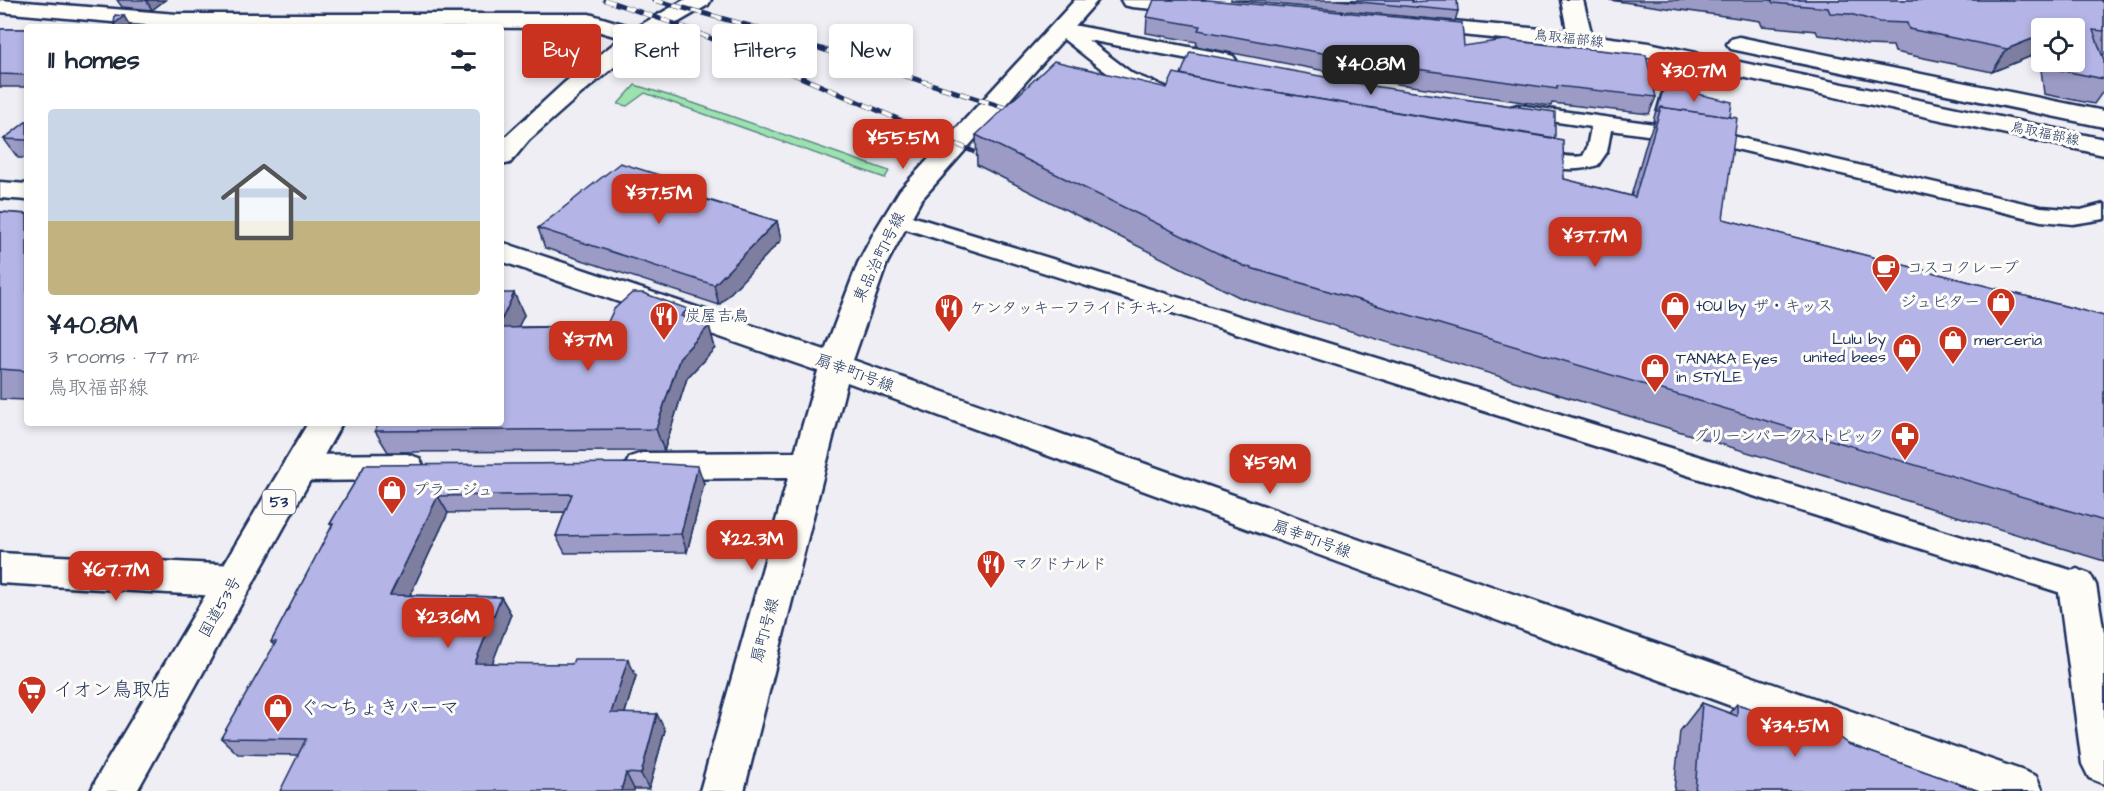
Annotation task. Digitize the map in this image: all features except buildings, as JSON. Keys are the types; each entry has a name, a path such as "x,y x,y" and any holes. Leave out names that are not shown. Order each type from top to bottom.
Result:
{"main road":[{"path":"659,24 700,0"},
{"name":"東品治町1号線","path":"835,365 860,291 895,218 910,196 1088,0"},
{"path":"1132,0 1215,7"},
{"path":"0,4 177,21 589,21 613,28"},
{"name":"鳥取福部線","path":"1409,5 1576,20 1665,31"},
{"name":"鳥取福部線","path":"1394,23 1576,20 1721,63 2104,147"},
{"name":"鳥取福部線","path":"1716,40 2104,119"},
{"path":"504,154 520,135 613,56"},
{"path":"0,190 24,192"},
{"name":"扇幸町1号線","path":"504,252 835,365 1560,629 2021,791"},
{"name":"扇町1号線","path":"722,791 835,365"},
{"name":"国道53号","path":"113,791 323,426"},
{"path":"606,466 809,465"},
{"path":"298,468 438,467"},
{"path":"0,568 235,581"},
{"path":"2077,585 2104,764"}],"lane":[{"path":"1062,29 1246,64"},
{"path":"1062,29 1126,78 1176,95"},
{"path":"1497,107 1719,139 2041,214 2076,218 2104,211"},
{"path":"1512,153 1571,163 1589,162 1596,155 1602,123"},
{"path":"895,218 2077,585"}],"green space":[{"path":"635,85 889,171 885,178 645,93 627,106 618,104"}],"railway":[{"path":"605,0 684,27 993,160"},
{"path":"654,0 750,26 1021,113"}],"place":[{"name":"コスコクレープ","path":"1886,294"},
{"name":"ジュピター","path":"2001,328"},
{"name":"tOU by ザ・キッス","path":"1675,332"},
{"name":"ケンタッキーフライドチキン","path":"949,334"},
{"name":"炭屋吉鳥","path":"664,342"},
{"name":"merceria","path":"1953,366"},
{"name":"Lulu by united bees","path":"1907,374"},
{"name":"TANAKA Eyes in STYLE","path":"1655,394"},
{"name":"グリーンパークストピック","path":"1905,462"},
{"name":"プラージュ","path":"392,516"},
{"name":"マクドナルド","path":"991,590"},
{"name":"イオン鳥取店","path":"32,716"},
{"name":"ぐ〜ちょきパーマ","path":"278,734"}]}
